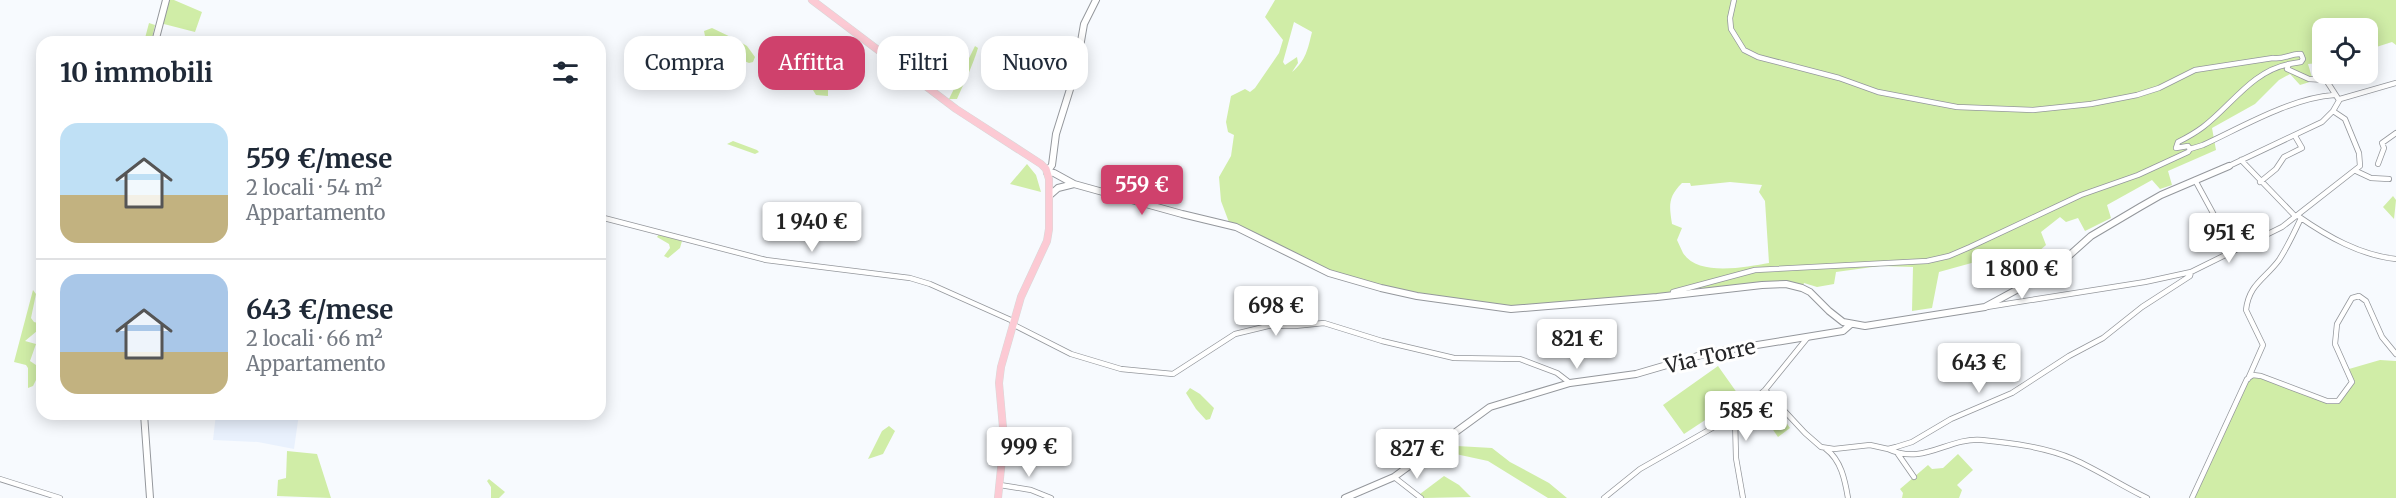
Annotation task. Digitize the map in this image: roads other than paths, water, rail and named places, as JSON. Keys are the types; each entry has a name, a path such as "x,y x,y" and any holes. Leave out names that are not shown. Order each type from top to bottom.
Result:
{"main road":[{"path":"157,36 166,0"},
{"path":"812,0 956,109 1041,164 1047,172 1050,195 1047,242 1021,297 999,375 1004,439 998,498"},
{"path":"1047,172 1052,165 1056,134 1076,70 1084,24 1096,0"},
{"path":"1047,172 1074,184 1236,227 1329,273 1417,296 1511,309 1785,284 1810,292 1838,319 1851,324 1872,325 1985,307 2054,270 2091,236 2161,195 2229,166"},
{"path":"1050,195 1058,188 1074,184"},
{"name":"Via Torre","path":"1345,498 1394,477 1490,407 1570,383 1636,374 1708,353 1843,331 1851,324"},
{"path":"144,420 150,498"}],"street":[{"path":"1734,0 1730,18 1731,29 1744,50 1758,57 1839,78 1878,93 1957,107 2033,110 2091,104 2159,88 2195,70 2273,58 2283,59 2297,53 2303,56 2301,62 2274,69 2252,81 2203,127 2176,146 2177,149 2188,146 2190,149"},
{"path":"2289,64 2287,69 2290,72 2309,79 2326,80 2339,100"},
{"path":"2229,166 2322,122 2333,111 2339,100 2396,83"},
{"path":"1673,295 1673,292 1755,270 1927,261 1948,256 2012,229 2081,195 2162,165 2190,149 2282,109 2314,98 2334,95"},
{"path":"1985,307 2145,282 2192,272 2283,227 2360,166 2359,153 2344,119 2333,111"},
{"path":"2378,164 2384,148 2382,143 2396,133"},
{"path":"2260,182 2276,170 2284,157 2302,148 2295,136"},
{"path":"2241,160 2260,182 2298,216 2326,234 2365,253 2396,259"},
{"path":"2356,171 2371,177 2389,179"},
{"path":"2195,180 2214,215 2235,228 2248,244"},
{"path":"2192,498 2263,345 2246,310 2252,288 2266,276 2292,241 2298,216"},
{"path":"606,219 766,260 910,278 939,288 1084,358 1121,369 1173,374 1235,334 1268,326 1324,323 1382,341 1454,358 1521,359 1557,373 1570,383"},
{"path":"1888,449 1912,442 1951,419 2012,393 2069,356 2103,338 2190,276 2192,272"},
{"path":"2247,379 2253,375 2261,376 2327,401 2338,401 2352,382 2335,344 2337,324 2352,298 2359,296 2366,301 2382,337 2396,354"},
{"path":"1604,498 1641,469 1737,414 1765,390 1808,337"},
{"path":"1765,390 1805,433 1826,448 1835,458 1842,470 1848,498"},
{"path":"1737,414 1734,441 1743,498"},
{"path":"1826,448 1873,445 1898,454 1926,454 1969,440 2046,449 2073,459 2147,498"},
{"path":"1898,454 1914,477"},
{"path":"1394,477 1421,498"},
{"path":"0,479 60,498"},
{"path":"1000,485 1031,490 1051,498"}]}
